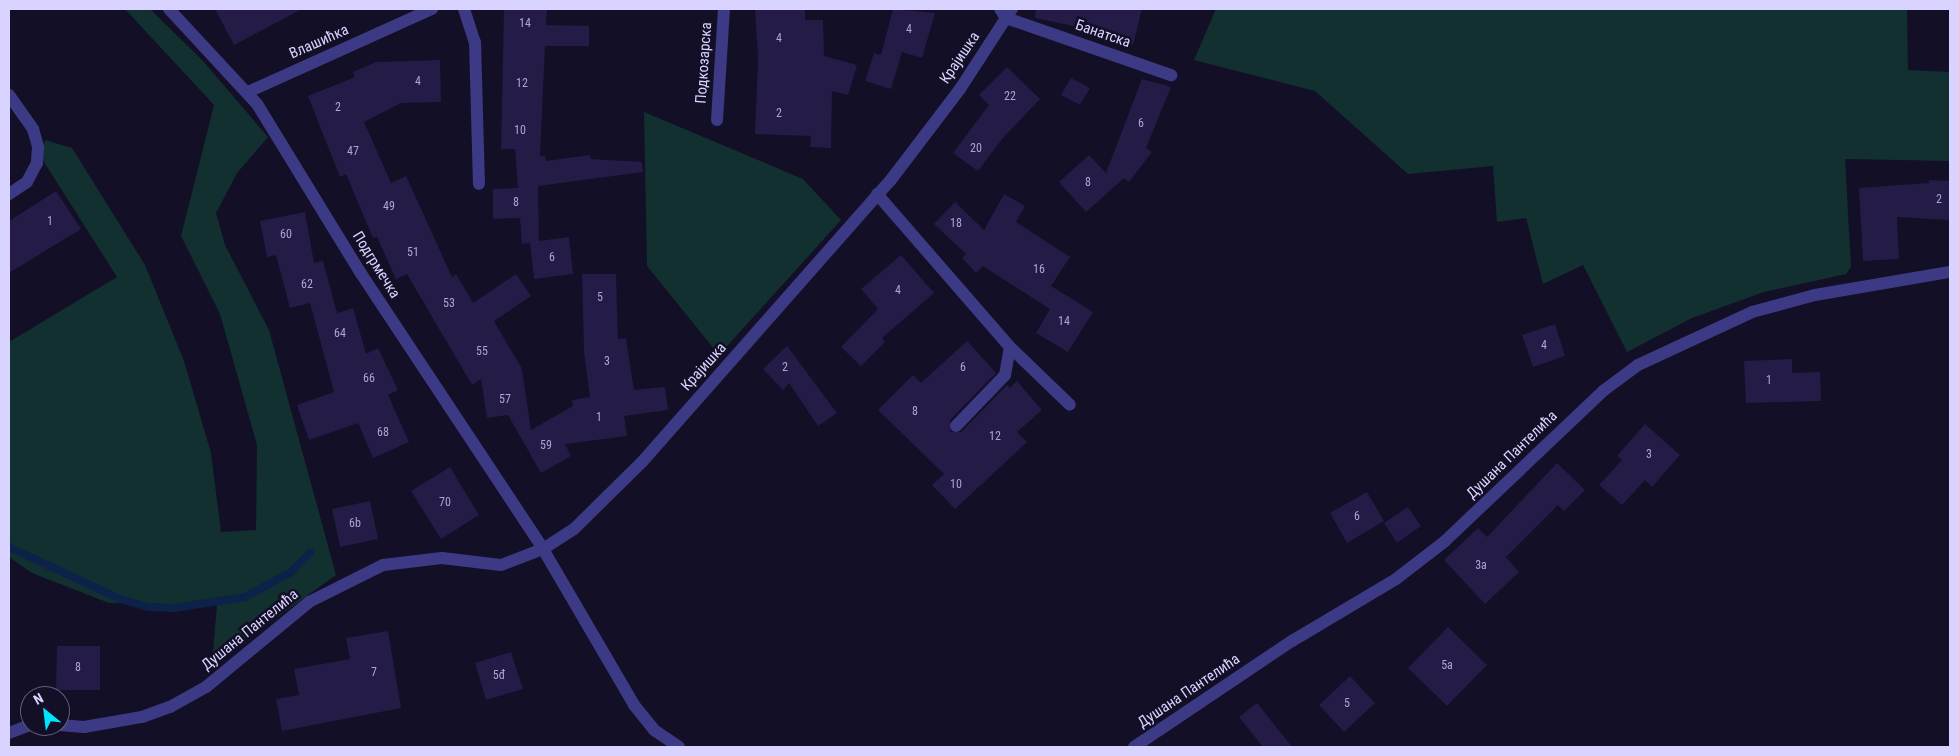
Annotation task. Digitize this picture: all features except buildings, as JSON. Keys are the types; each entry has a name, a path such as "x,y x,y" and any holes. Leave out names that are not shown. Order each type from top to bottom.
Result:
{"street":[{"name":"Подгрмечка","path":"169,9 248,92 360,272 544,549"},
{"name":"Влашићка","path":"248,92 432,9"},
{"path":"464,9 475,42 479,184"},
{"name":"Подкозарска","path":"717,120 724,9"},
{"name":"Банатска","path":"1006,12 1171,75"},
{"name":"Крајишка","path":"544,549 574,528 642,462 877,194 960,89 1006,12"},
{"path":"9,95 33,129 38,147 37,163 27,182 9,194"},
{"path":"877,194 1010,347 1070,406"},
{"name":"Душана Пантелића","path":"1134,747 1417,563 1444,542 1603,391 1638,365 1752,312 1815,295 1950,272"},
{"path":"956,426 1005,375 1010,347"},
{"path":"544,549 634,705 654,730 679,747"},
{"name":"Душана Пантелића","path":"70,726 84,727 142,717 170,707 206,687 309,602 382,564 442,558 501,565 544,549"}],"green space":[{"path":"125,9 150,9 203,61 268,137 237,173 216,213 225,245 269,330 336,575 212,664 217,605 109,603 32,573 9,557 9,342 117,277 42,159 45,140 72,148 145,265 184,361 211,453 221,532 256,530 257,445 220,314 181,236 214,105"},
{"path":"1216,9 1907,9 1908,70 1950,72 1950,161 1845,159 1851,267 1846,274 1764,292 1692,318 1627,352 1583,265 1543,284 1526,218 1497,222 1493,166 1408,174 1315,91 1194,60"},
{"path":"644,112 803,179 841,220 719,355 647,266"}],"waterway":[{"path":"9,547 120,599 148,607 174,608 245,597 291,572 310,553"}]}
